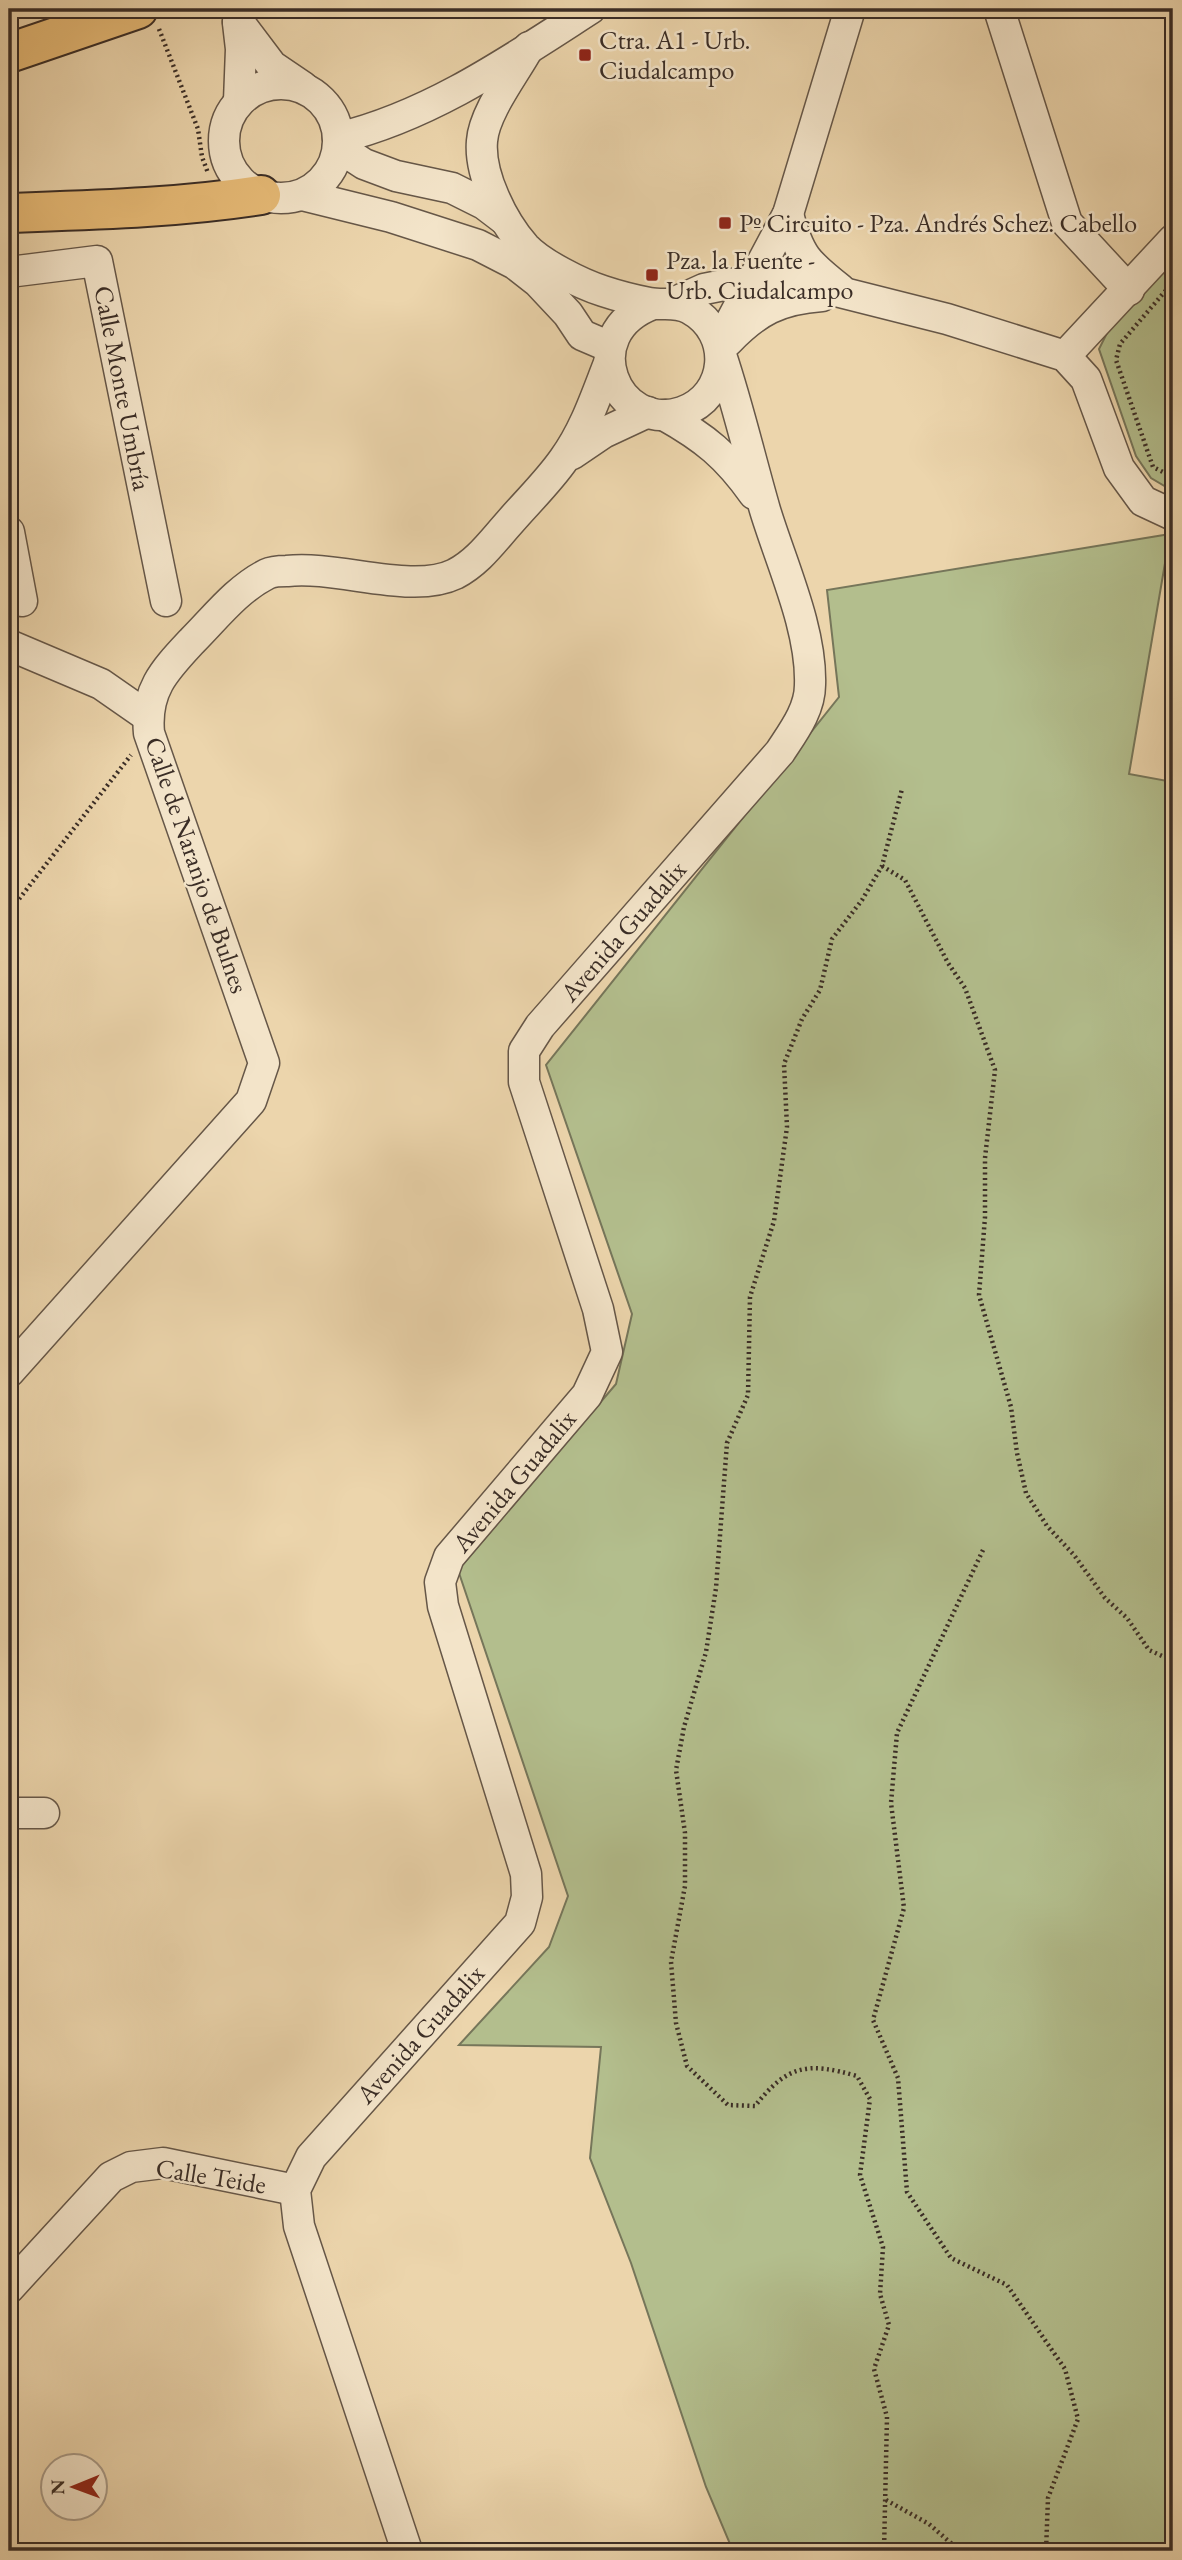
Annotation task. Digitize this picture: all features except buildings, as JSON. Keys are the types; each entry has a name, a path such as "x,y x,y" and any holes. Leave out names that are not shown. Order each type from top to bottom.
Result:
{"highway":[{"path":"9,53 147,15"},
{"path":"9,212 89,210 220,201 261,195"}],"street":[{"path":"338,143 448,97 590,9"},
{"path":"850,9 788,214 752,282 721,349 720,373 707,396 680,413 656,414 634,405 621,394 613,380 610,356 615,332 638,310 704,289 752,282 816,286 947,319 1065,356 1086,379 1119,468 1143,501 1173,515"},
{"path":"999,9 1067,223 1129,289"},
{"path":"236,15 272,66 322,100 334,119 338,143 334,162 317,186 302,195"},
{"path":"236,15 241,48 239,101"},
{"path":"529,47 488,118 482,140 483,166 495,199 511,225 526,247 553,268 601,290 688,308 702,317 713,329 721,349"},
{"path":"304,88 281,83 258,88 239,101 227,120 223,142 228,164 242,183 261,195 275,198 302,195 391,217 478,245 515,264 538,282 582,335 610,356"},
{"path":"338,143 365,164 396,176 452,188 484,204 511,225"},
{"path":"788,214 802,255 812,267 846,294"},
{"path":"663,303 695,282 739,260 788,214"},
{"path":"391,217 508,275 534,294 572,337 610,356"},
{"path":"1065,356 1173,240"},
{"name":"Calle Monte Umbría","path":"9,272 97,261 166,601"},
{"path":"575,324 596,313 601,290"},
{"path":"721,349 748,321 767,309 796,298 846,294"},
{"name":"Avenida Guadalix","path":"295,2190 312,2157 520,1923 527,1897 526,1874 443,1606 440,1582 449,1557 587,1395 607,1352 598,1309 524,1082 524,1051 540,1026 780,752 801,720 811,688 809,651 765,509 721,349"},
{"name":"Calle de Naranjo de Bulnes","path":"9,1372 251,1101 264,1063 148,724 151,698 159,680 243,589 269,573 304,569 404,580 430,580 452,576 472,565 564,460 587,421 610,356"},
{"name":"Calle de Naranjo de Bulnes","path":"564,460 603,433 656,414"},
{"name":"Avenida Guadalix","path":"656,414 708,442 734,466 765,509"},
{"path":"9,533 22,601"},
{"path":"9,645 101,684 148,724"},
{"path":"101,684 159,680"},
{"path":"9,1813 44,1813"},
{"name":"Calle Teide","path":"9,2288 111,2177 131,2167 163,2163 295,2190"},
{"path":"295,2190 299,2226 407,2551"}],"path":[{"path":"147,15 198,130 202,157 220,201"},
{"path":"1173,282 1120,344 1116,360 1153,467 1173,477"},
{"path":"9,912 148,724"},
{"path":"884,2551 887,2417 874,2370 889,2325 880,2294 883,2247 860,2175 870,2099 857,2076 827,2068 792,2071 767,2090 755,2106 727,2105 687,2066 676,2023 671,1962 685,1886 685,1833 676,1770 684,1727 706,1652 716,1588 727,1443 748,1395 750,1297 774,1221 787,1127 784,1063 802,1019 820,990 832,939 862,900 882,866 902,789"},
{"path":"882,866 905,880 948,963 965,988 995,1070 985,1158 985,1217 979,1295 1011,1407 1026,1493 1047,1526 1074,1555 1105,1598 1127,1618 1149,1650 1173,1661"},
{"path":"983,1550 897,1733 891,1804 904,1908 873,2021 898,2078 907,2192 951,2258 1007,2285 1065,2369 1078,2419 1048,2498 1046,2551"},
{"path":"886,2500 929,2524 960,2551"}],"green space":[{"path":"1173,258 1173,491 1151,478 1136,456 1099,349 1109,329"},
{"path":"1170,534 1129,774 1173,782 1173,2551 733,2551 706,2487 631,2263 590,2158 601,2047 459,2045 549,1947 568,1896 458,1570 616,1384 632,1314 546,1065 839,697 827,590"}],"place":[{"name":"Ctra. A1 - Urb. Ciudalcampo","path":"585,55"},
{"name":"Pº Circuito - Pza. Andrés Schez. Cabello","path":"725,223"},
{"name":"Pza. la Fuente - Urb. Ciudalcampo","path":"652,275"}]}
